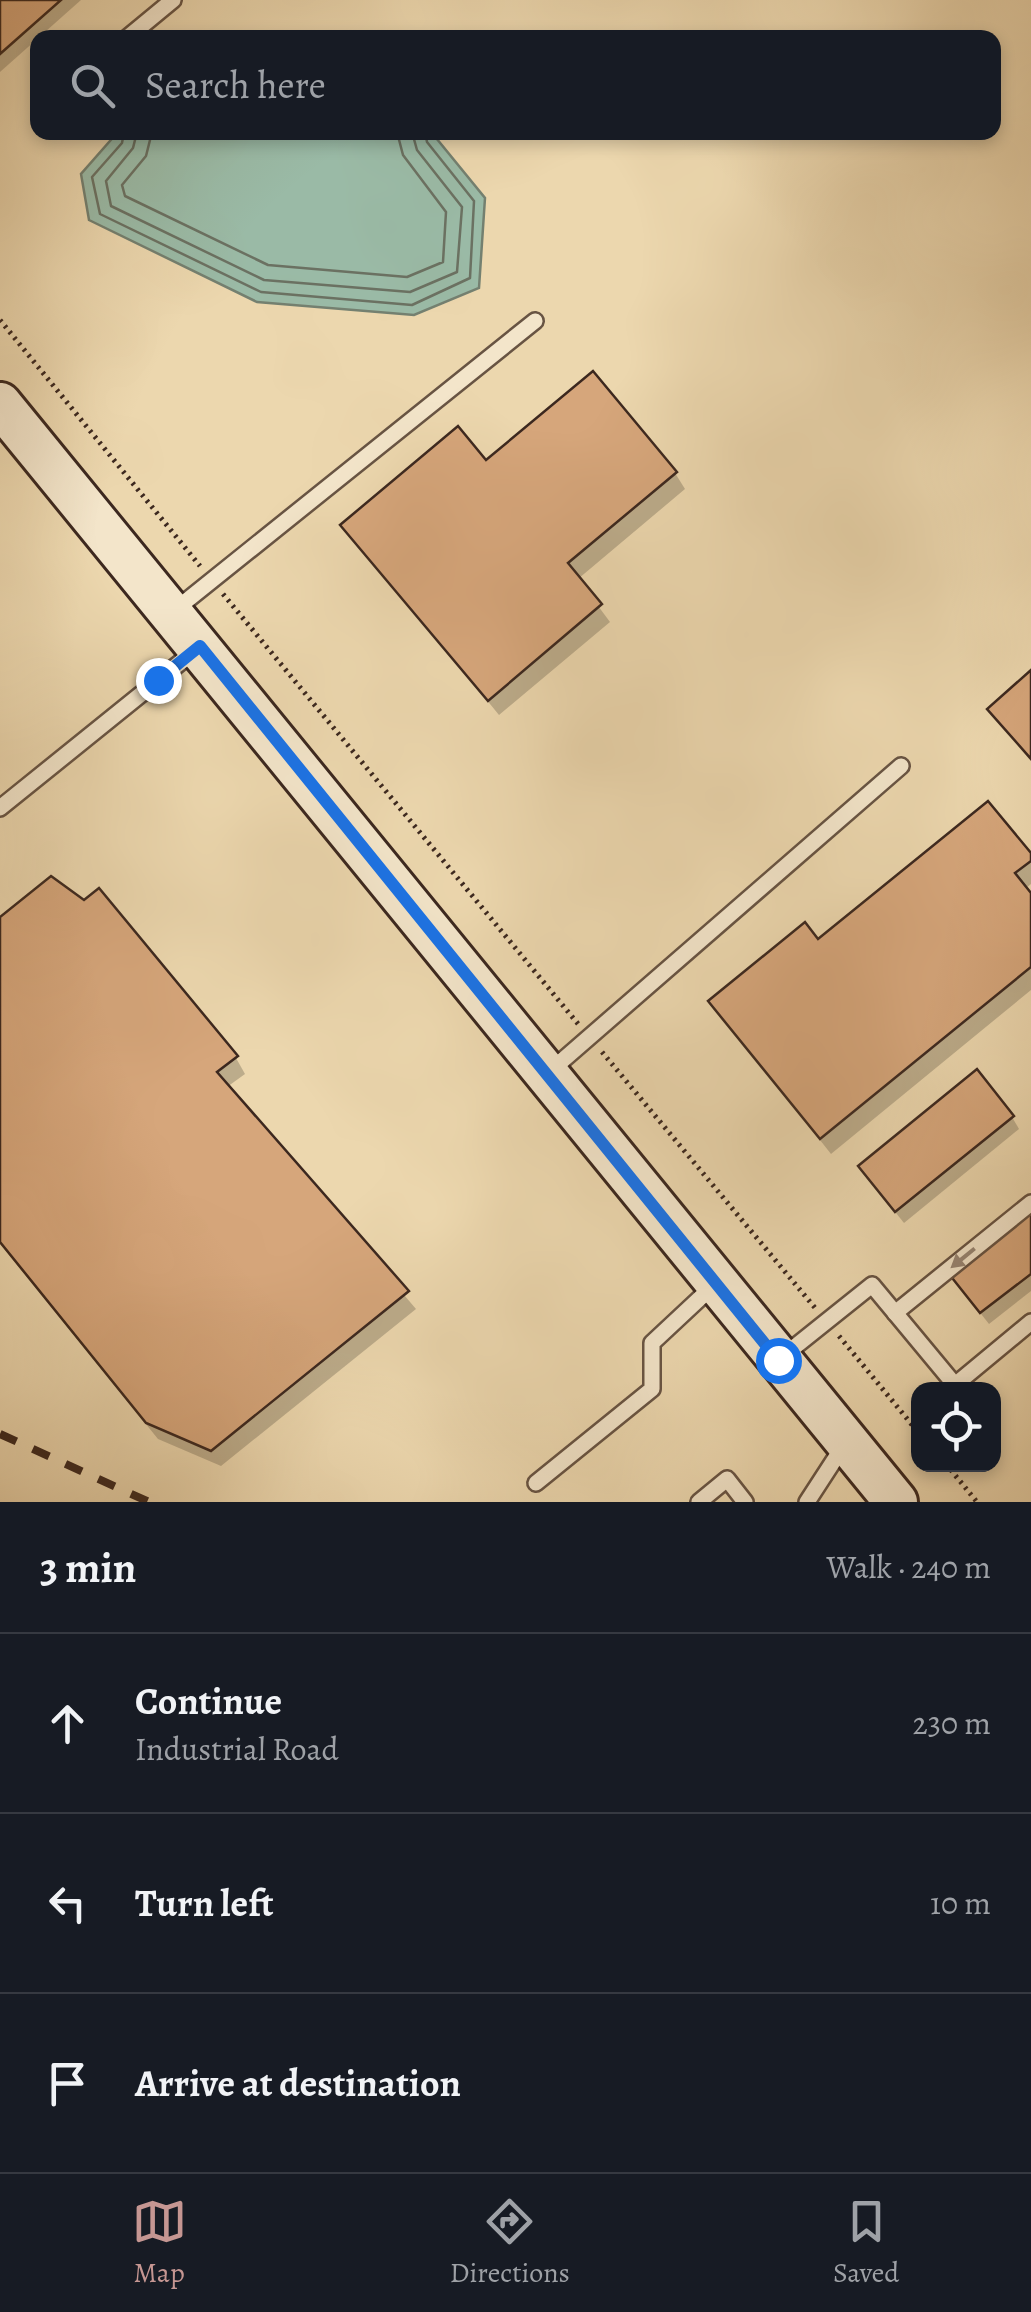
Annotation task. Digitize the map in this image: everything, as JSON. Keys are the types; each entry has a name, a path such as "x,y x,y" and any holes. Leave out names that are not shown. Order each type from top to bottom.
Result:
{"main road":[{"path":"0,404 548,1073 887,1497"}],"lane":[{"path":"137,30 173,0"},
{"path":"172,613 535,320"},
{"path":"0,808 200,646"},
{"path":"548,1073 902,766"},
{"path":"895,1313 1031,1203"},
{"path":"536,1482 652,1389 652,1342 716,1283"},
{"path":"778,1360 872,1285 955,1385 1031,1322"},
{"path":"807,1502 846,1442"},
{"path":"700,1502 727,1480 745,1502"}],"path":[{"path":"0,320 186,550"},
{"path":"237,611 565,1008"},
{"path":"614,1068 804,1295"},
{"path":"846,1346 911,1424"},
{"path":"953,1472 977,1502"}],"water":[{"path":"111,140 438,140 485,198 479,288 414,315 257,302 89,220 81,174"}],"building":[{"path":"0,0 61,0 0,54"},
{"path":"593,371 677,472 568,563 602,604 488,701 340,525 458,426 486,460"},
{"path":"1031,670 1031,759 987,709"},
{"path":"988,801 1031,853 1031,861 1015,873 1031,893 1031,967 820,1139 708,1001 805,922 818,939"},
{"path":"51,876 84,900 99,888 238,1056 217,1072 409,1291 211,1451 146,1423 0,1242 0,917"},
{"path":"977,1069 1014,1116 895,1212 858,1166"},
{"path":"1031,1210 1031,1274 980,1313 949,1274"}],"railway":[{"path":"0,1434 149,1502"}],"route":[{"path":"158,680 200,646 778,1360"}]}
